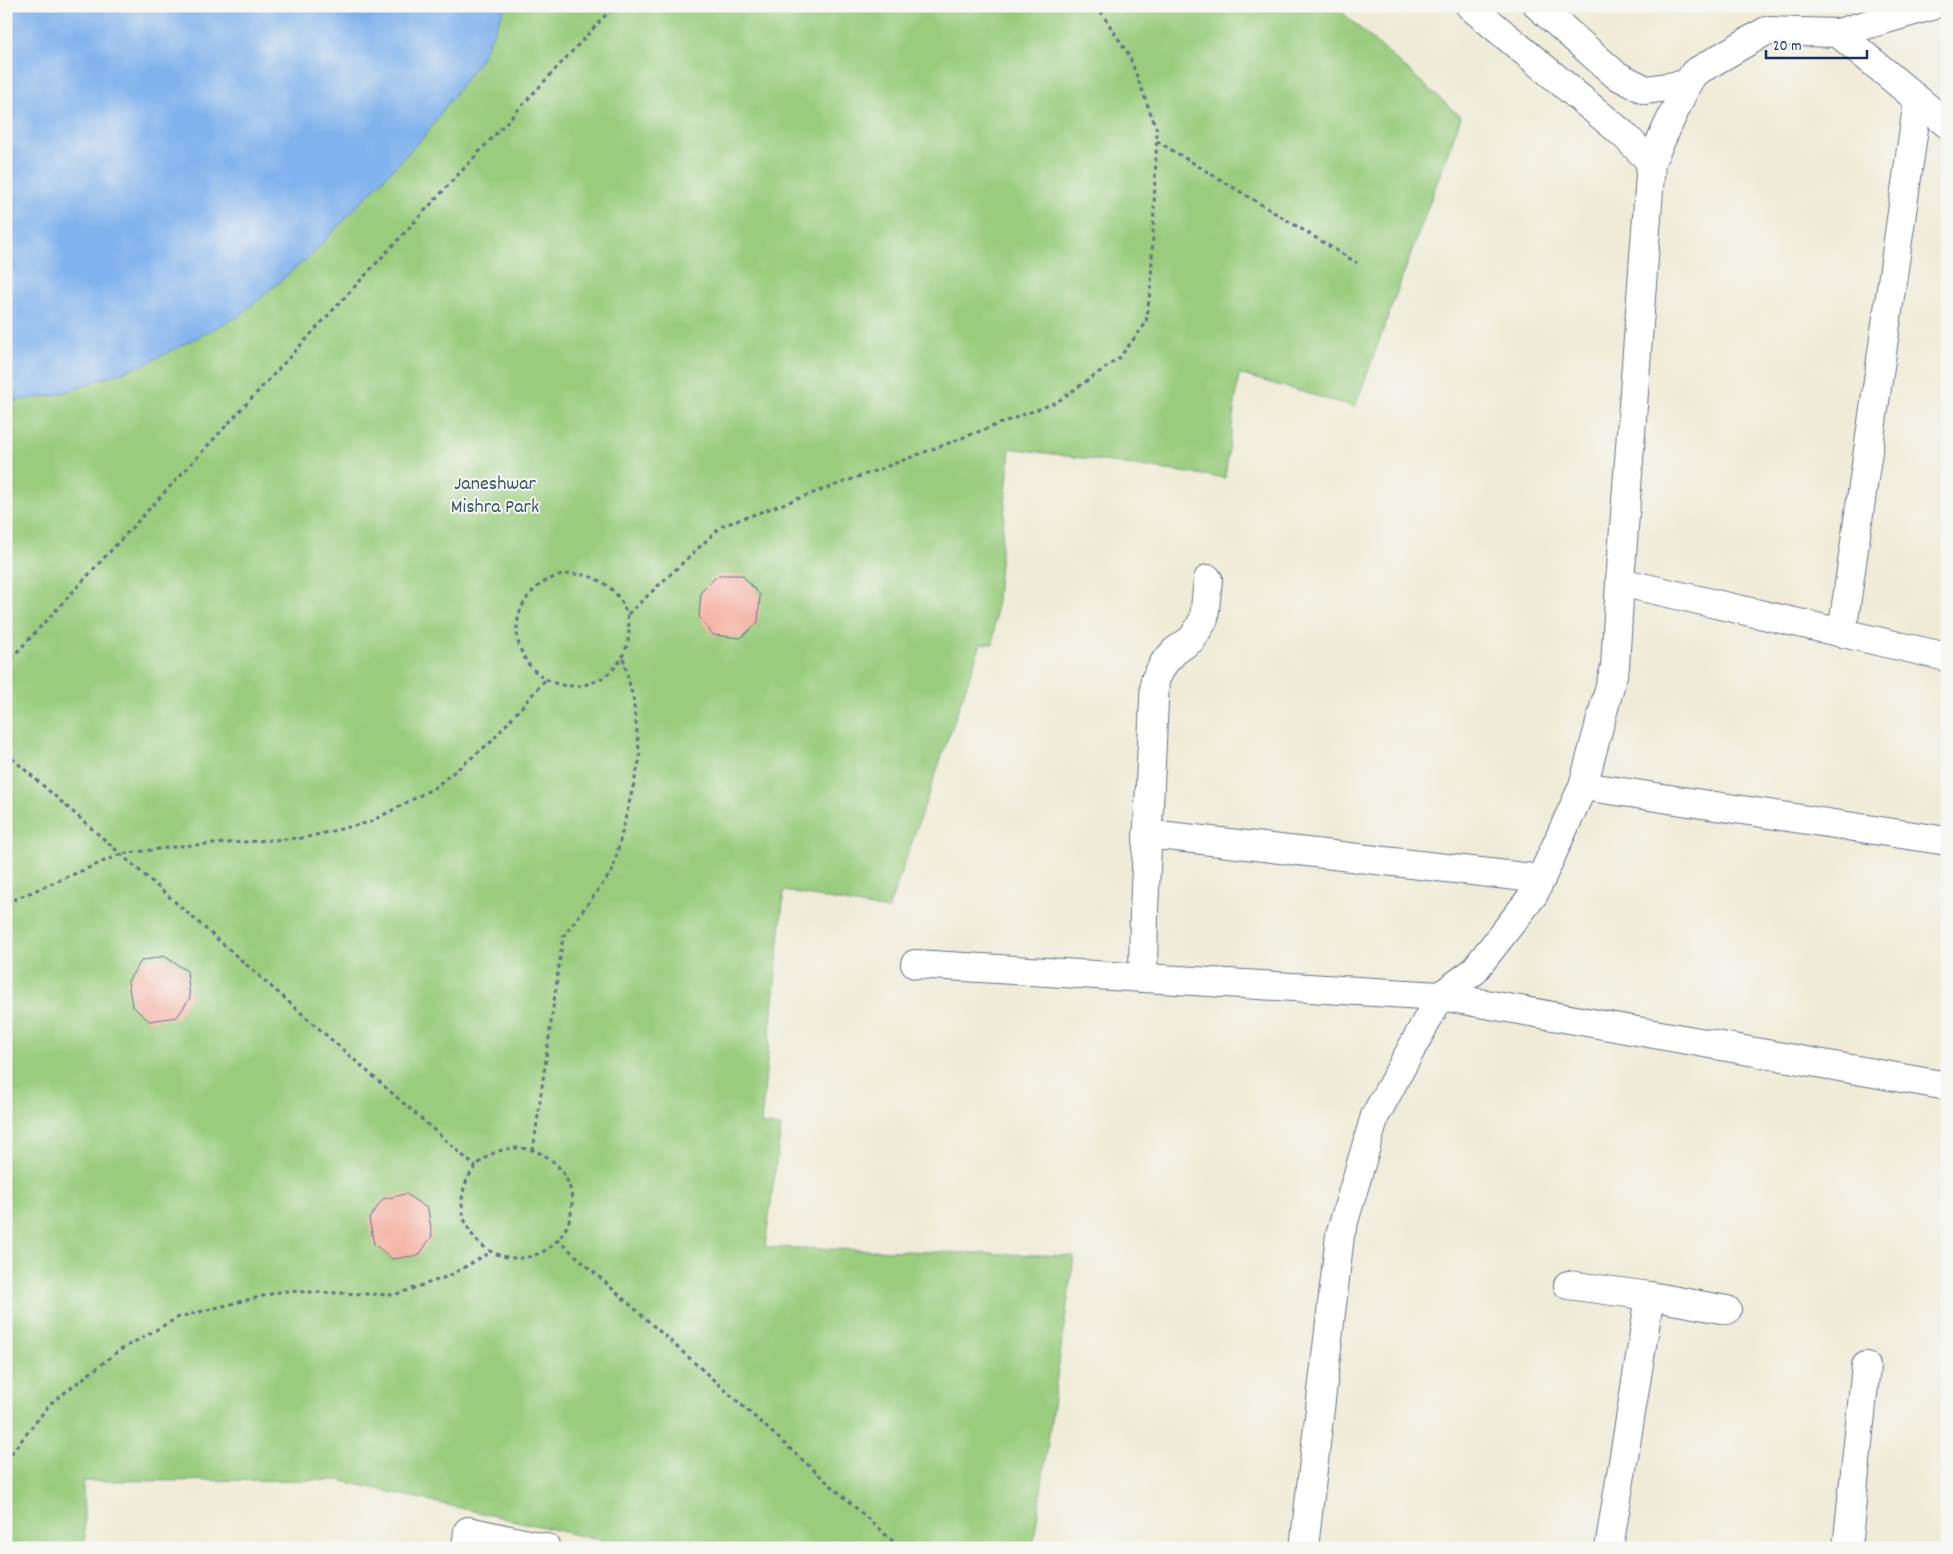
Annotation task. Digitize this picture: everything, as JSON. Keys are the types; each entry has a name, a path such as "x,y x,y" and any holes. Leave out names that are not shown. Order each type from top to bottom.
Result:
{"street":[{"path":"1470,6 1623,134 1651,162"},
{"path":"1538,6 1616,74 1646,90 1687,84"},
{"path":"1304,1548 1340,1235 1375,1116 1440,996 1473,972 1534,894 1582,786 1616,667 1620,582 1651,162 1687,84 1694,73 1766,31 1838,33 1931,6"},
{"path":"1838,33 1947,124"},
{"path":"1842,633 1918,100"},
{"path":"1143,978 1147,836 1155,680 1164,663 1192,639 1204,619 1208,579"},
{"path":"1620,582 1947,657"},
{"path":"1582,786 1947,841"},
{"path":"1147,836 1168,836 1541,880"},
{"path":"915,964 1440,996 1947,1086"},
{"path":"1568,1285 1650,1296 1727,1310"},
{"path":"1609,1548 1650,1296"},
{"path":"1846,1548 1866,1366"},
{"path":"466,1548 468,1531 546,1548"}],"path":[{"path":"6,664 614,6"},
{"path":"628,614 722,526 1057,402 1118,358 1146,323 1151,284 1157,130 1130,55 1097,6"},
{"path":"1156,141 1357,263"},
{"path":"580,573 600,580 618,595 628,614 630,636 623,657 609,674 589,684 567,686 546,679 529,665 519,645 517,623 524,602 538,585 557,575 580,573"},
{"path":"533,1151 563,937 613,870 640,758 633,698 623,657"},
{"path":"6,903 121,854 181,846 303,838 370,822 434,788 491,742 546,679"},
{"path":"6,754 476,1168"},
{"path":"523,1148 543,1154 560,1168 570,1187 572,1209 566,1230 552,1246 533,1256 512,1258 491,1252 474,1238 464,1219 462,1197 468,1177 476,1168 482,1160 501,1150 523,1148"},
{"path":"557,1239 896,1544"},
{"path":"6,1460 50,1404 120,1350 179,1317 283,1291 394,1295 449,1276 491,1252"}],"green space":[{"name":"Janeshwar Mishra Park","path":"6,6 1335,6 1461,117 1355,407 1239,374 1225,478 1010,448 993,644 981,644 888,910 784,891 761,1124 781,1127 765,1247 1074,1256 1033,1548 634,1548 338,1480 83,1481 85,1548 6,1548"}],"water":[{"path":"6,6 506,6 481,58 425,135 311,255 239,316 145,364 56,395 6,402"}],"building":[{"path":"718,575 742,575 760,595 758,622 741,638 713,635 699,617 701,592"},
{"path":"164,956 187,971 190,998 177,1017 149,1021 132,1006 128,981 141,961"},
{"path":"406,1194 428,1209 432,1236 419,1255 392,1259 374,1244 369,1219 383,1199"}]}
